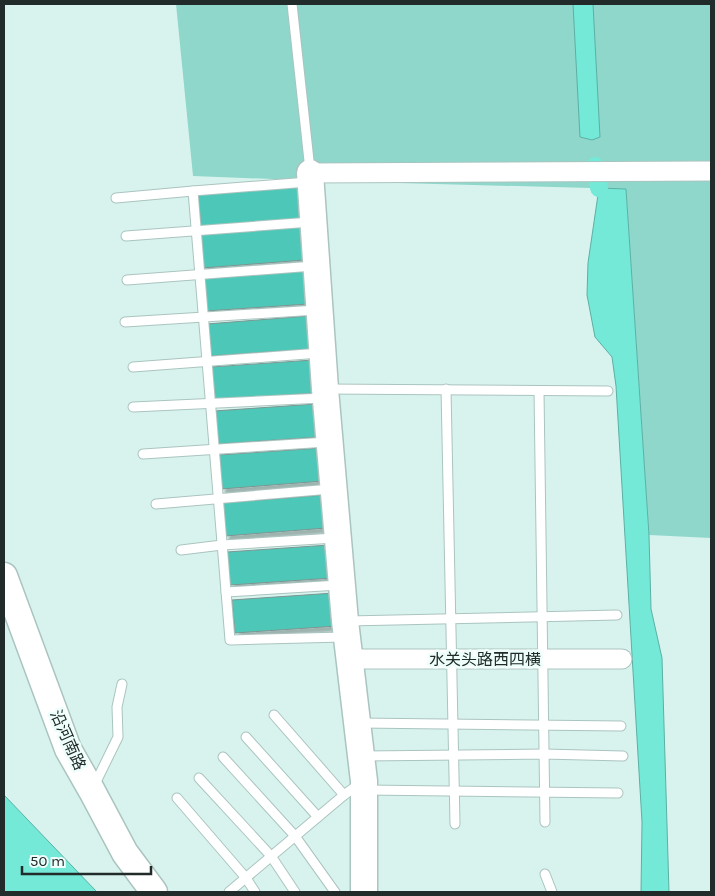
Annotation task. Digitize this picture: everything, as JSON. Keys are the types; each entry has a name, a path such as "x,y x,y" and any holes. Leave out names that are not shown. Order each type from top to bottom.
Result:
{"street":[{"path":"364,892 356,723 325,393 311,178 711,172"},
{"name":"沿河南路","path":"4,576 68,749 125,853 154,892"},
{"name":"水关头路西四横","path":"347,639 451,658 622,659"}],"lane":[{"path":"116,198 311,178 292,4"},
{"path":"193,191 230,640 347,639 451,619 617,615"},
{"path":"126,236 314,222"},
{"path":"127,280 316,266"},
{"path":"125,322 320,310"},
{"path":"133,367 323,353"},
{"path":"446,389 455,824"},
{"path":"133,407 210,404 325,393 446,389 608,391"},
{"path":"539,390 545,822"},
{"path":"143,454 330,442"},
{"path":"156,504 334,489"},
{"path":"181,550 222,545 338,538"},
{"path":"226,592 342,585"},
{"path":"92,790 118,737 117,707 122,684"},
{"path":"274,715 358,780 454,791 618,793"},
{"path":"356,723 621,726"},
{"path":"246,737 318,817"},
{"path":"228,892 318,817 358,780 454,755 544,754 623,756"},
{"path":"223,758 295,836 336,892"},
{"path":"199,778 271,856 295,892"},
{"path":"177,798 246,878 255,892"},
{"path":"545,874 552,892"}],"shaded area":[{"path":"176,4 711,4 711,538 649,535 626,189 193,176"},
{"path":"573,4 593,4 600,137 592,140 580,137"},
{"path":"599,188 626,189 649,535 651,609 662,658 669,892 641,892 642,822 616,386 612,357 595,337 587,295 588,263"},
{"path":"4,795 97,892 4,892"}],"building":[{"path":"300,186 303,219 201,227 198,193"},
{"path":"301,227 304,260 202,268 199,234"},
{"path":"305,271 308,304 206,311 203,278"},
{"path":"308,316 311,349 209,356 207,324"},
{"path":"313,360 315,393 214,400 211,367"},
{"path":"316,404 319,437 217,444 214,411"},
{"path":"321,448 323,481 221,489 219,455"},
{"path":"324,495 326,528 225,536 222,503"},
{"path":"329,545 332,578 230,585 227,552"},
{"path":"334,593 337,626 235,633 232,600"}],"waterway":[{"path":"595,166 599,188"}]}
